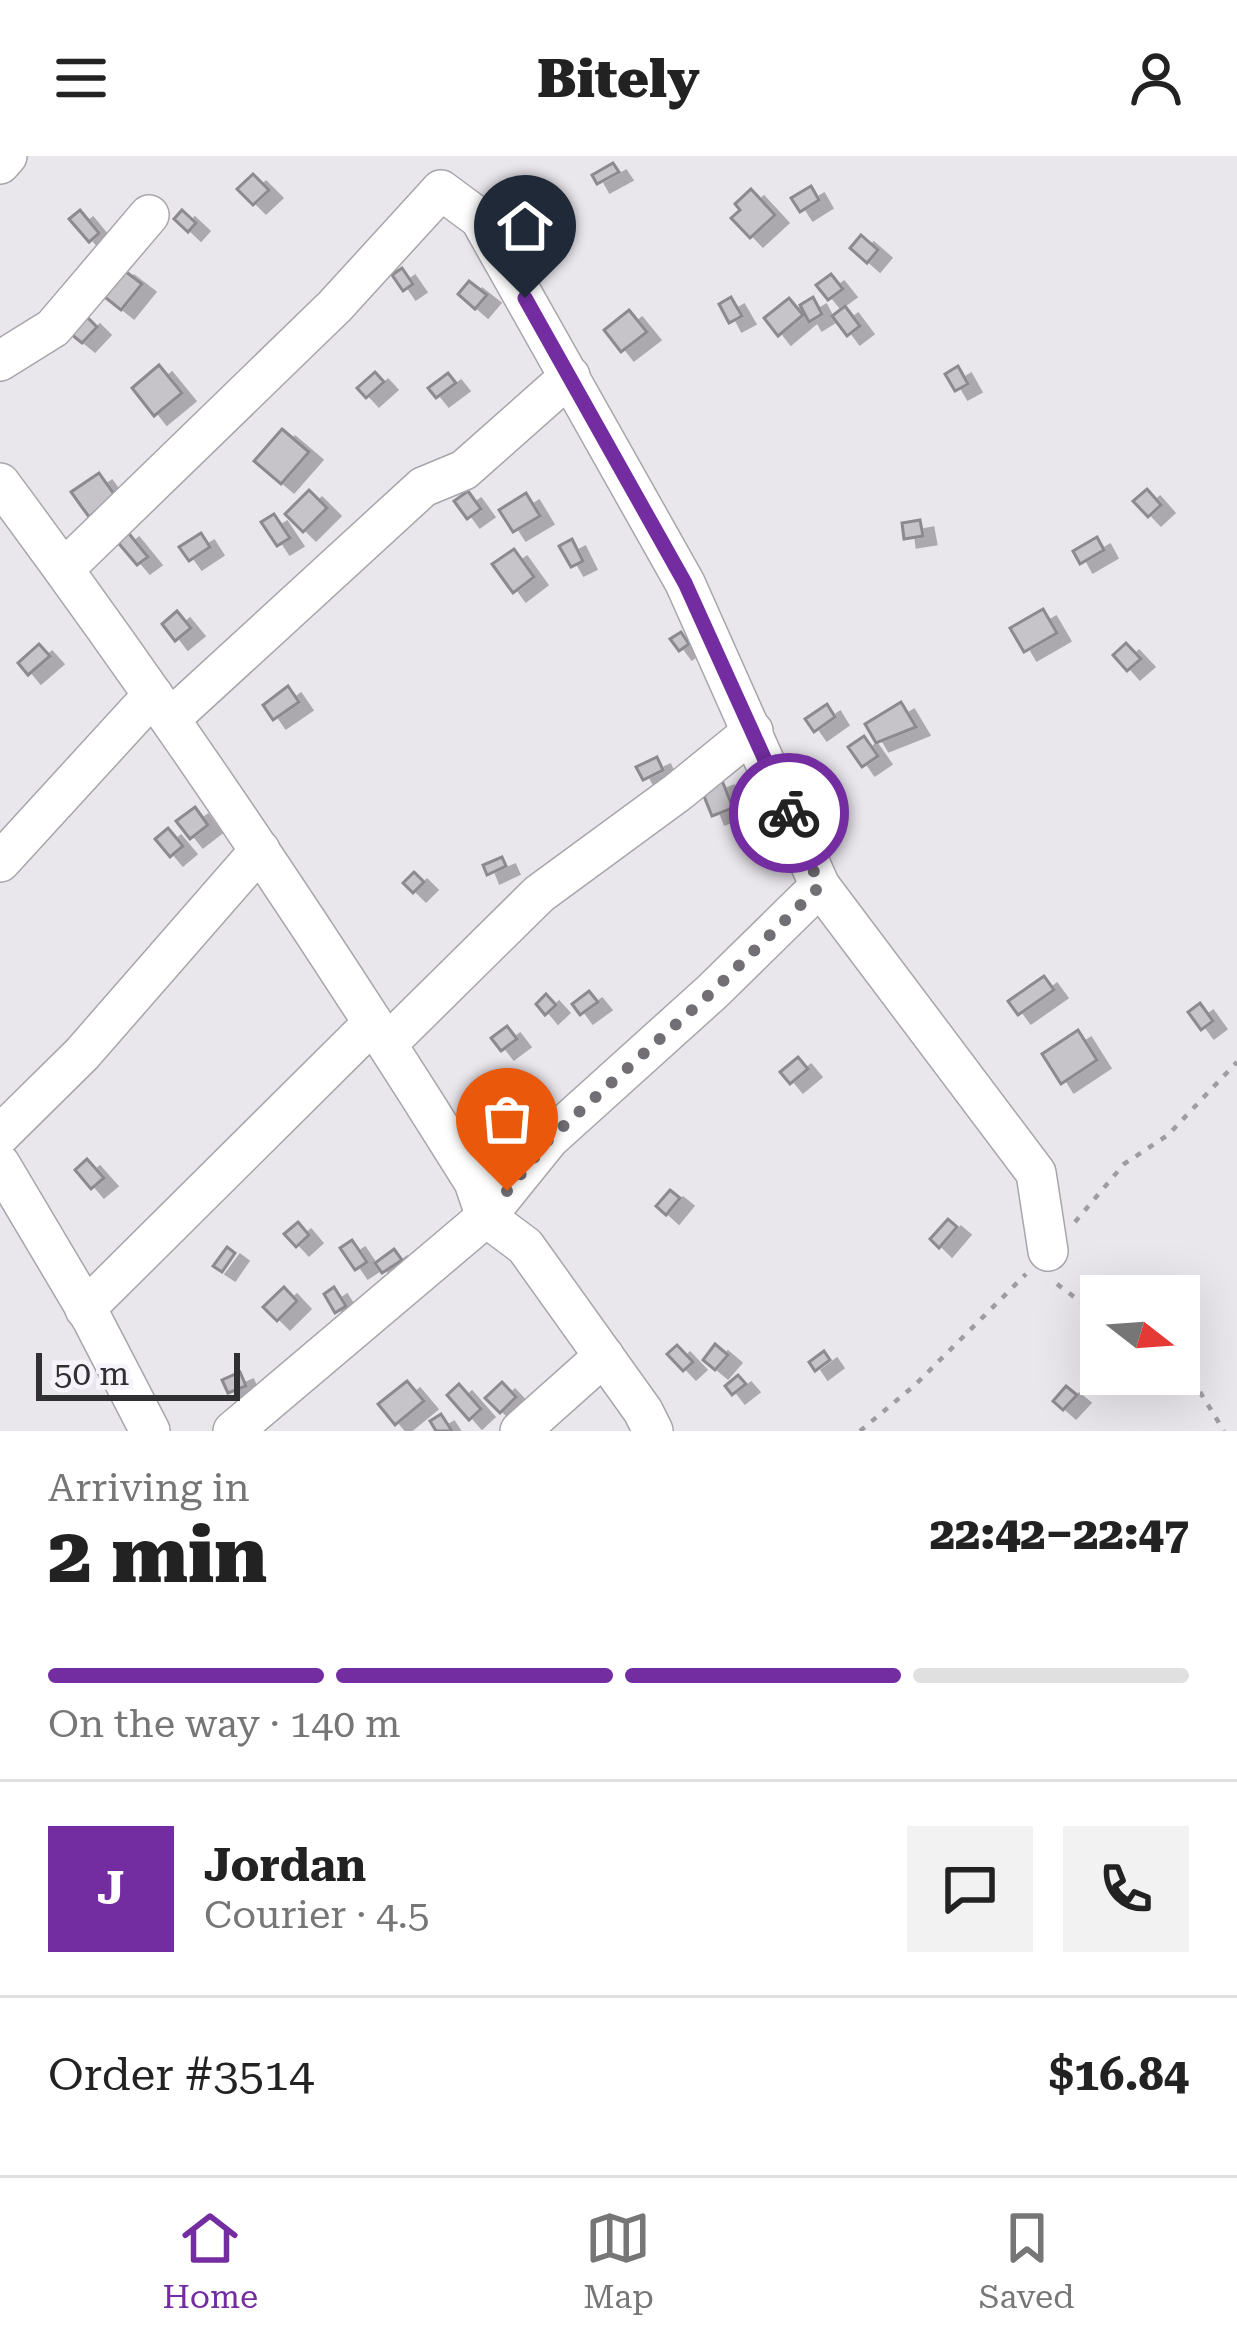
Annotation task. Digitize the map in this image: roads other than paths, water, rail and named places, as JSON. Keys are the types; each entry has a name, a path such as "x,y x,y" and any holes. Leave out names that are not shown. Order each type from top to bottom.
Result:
{"street":[{"path":"0,164 7,156"},
{"path":"64,569 335,306 441,190 480,219 685,583 820,886 1036,1173 1049,1265"},
{"path":"0,361 53,328 148,215"},
{"path":"0,862 162,707 423,488 464,470 570,376"},
{"path":"0,483 260,850 474,1182 486,1217 525,1246 653,1431"},
{"path":"85,1309 380,1033 539,894 753,731"},
{"path":"0,1135 82,1054 260,850"},
{"path":"233,1431 486,1217 549,1139 713,991 820,886"},
{"path":"0,1165 150,1431"},
{"path":"520,1431 604,1356"}]}
